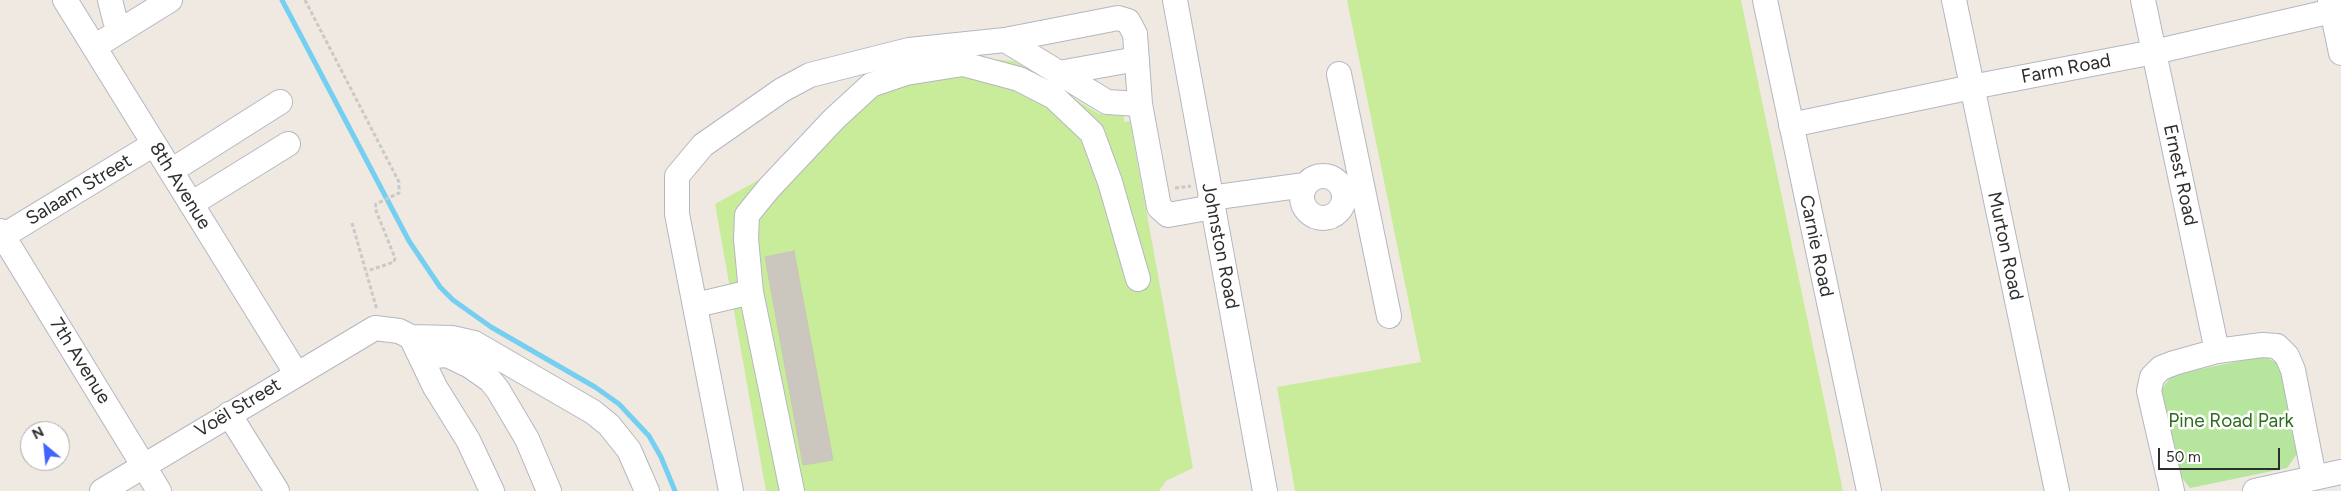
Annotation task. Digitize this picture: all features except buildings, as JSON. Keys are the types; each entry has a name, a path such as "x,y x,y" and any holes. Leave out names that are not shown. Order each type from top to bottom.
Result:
{"street":[{"name":"8th Avenue","path":"65,0 296,373"},
{"path":"110,0 115,20 121,30"},
{"path":"94,47 170,0"},
{"name":"Johnston Road","path":"1175,0 1209,201 1265,491"},
{"name":"Carnie Road","path":"1765,0 1869,491"},
{"name":"Murton Road","path":"1954,0 2058,491"},
{"name":"Ernest Road","path":"2143,0 2218,351"},
{"path":"2334,7 2341,53"},
{"name":"Farm Road","path":"1791,125 1972,87 2154,52 2334,7"},
{"path":"731,491 677,214 677,176 703,145 782,90 810,75 909,50 1005,40 1118,18 1128,21 1135,34 1140,104 1159,207 1168,215 1209,201 1304,193 1319,176 1328,176 1354,191"},
{"path":"1005,40 1107,102 1140,104"},
{"path":"1059,73 1137,59"},
{"path":"792,491 751,292 746,239 747,215 769,188 834,119 871,85 906,73 963,64 1019,78 1054,97 1092,132 1110,182 1138,279"},
{"path":"1339,74 1354,191 1389,316"},
{"path":"171,170 280,102"},
{"name":"Salaam Street","path":"1,234 154,144"},
{"path":"191,204 288,144"},
{"path":"1304,193 1305,209 1311,215 1327,218 1341,209 1354,191"},
{"name":"7th Avenue","path":"1,234 159,491"},
{"path":"696,305 751,292"},
{"path":"375,328 404,333 416,347 435,387 468,440 492,491"},
{"name":"Voël Street","path":"102,491 296,373 375,328"},
{"path":"416,347 452,338 474,342 593,412 609,425 629,450 647,491"},
{"path":"2172,491 2149,391 2152,377 2161,368 2174,363 2218,351 2262,345 2277,346 2288,356 2293,370 2314,477"},
{"path":"416,347 447,355 470,366 490,380 527,439 549,491"},
{"path":"228,414 276,491"},
{"path":"2255,491 2341,472"}],"path":[{"path":"305,0 399,182 399,193 376,204 375,208 395,258 394,262 367,271"},
{"path":"1173,188 1209,201"},
{"path":"352,223 378,314 375,328"}],"green space":[{"path":"1347,0 1741,0 1843,491 1295,491 1277,387 1421,362"},
{"path":"953,56 1014,61 1099,114 1124,116 1124,122 1130,121 1193,468 1166,481 1159,491 766,491 715,204 764,177 871,67"},
{"name":"Pine Road Park","path":"2264,356 2280,365 2299,451 2287,468 2190,488 2179,474 2161,390 2172,375"}],"waterway":[{"path":"282,0 409,241 440,287 453,300 491,327 595,387 619,404 649,436 661,457 675,491"}]}
